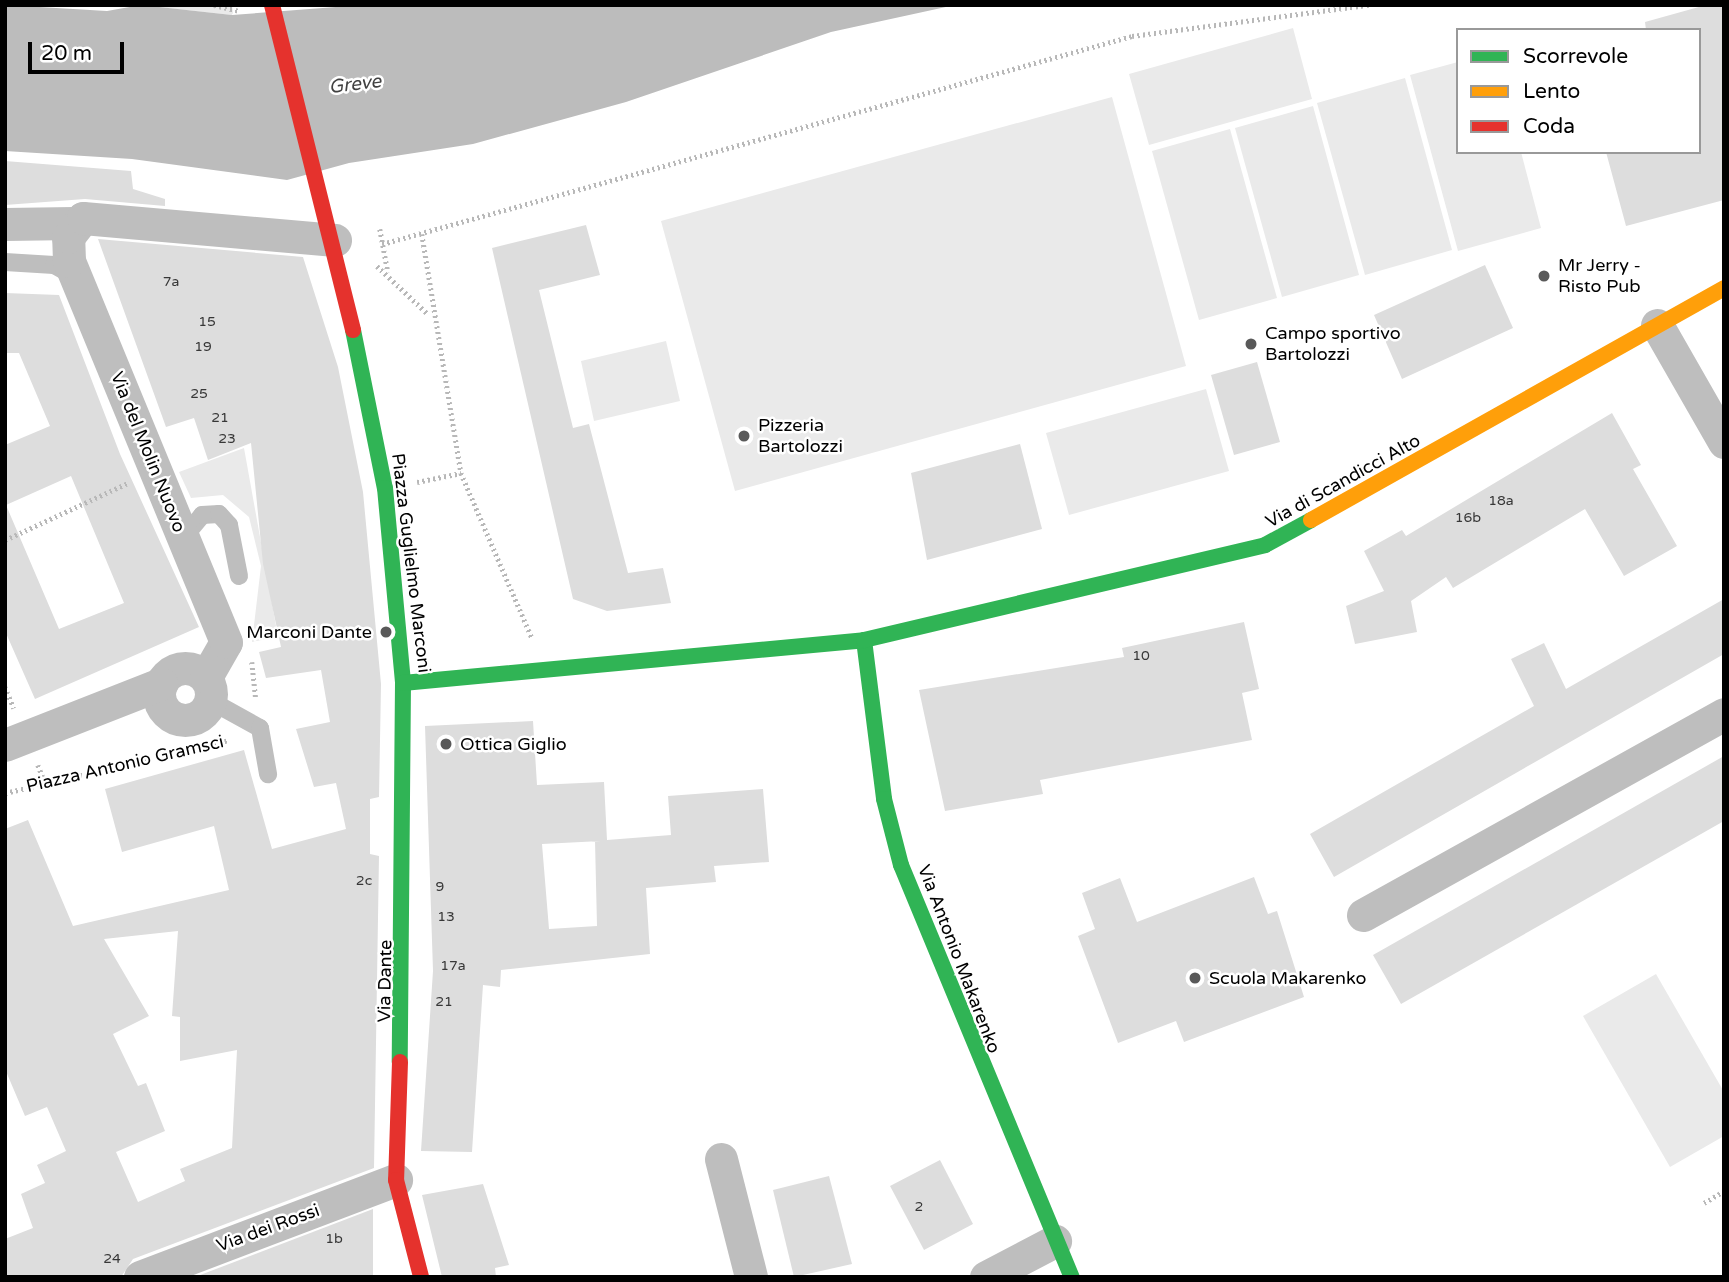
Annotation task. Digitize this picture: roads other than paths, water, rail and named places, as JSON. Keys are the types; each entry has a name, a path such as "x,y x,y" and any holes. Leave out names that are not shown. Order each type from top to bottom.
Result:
{"street":[{"name":"Piazza Guglielmo Marconi","path":"272,5 335,240 385,488 403,683 864,640"},
{"path":"5,224 74,223 83,218 335,240"},
{"name":"Via del Molin Nuovo","path":"74,223 68,251 76,277 226,642 208,689"},
{"name":"Via di Scandicci Alto","path":"864,640 1265,545 1724,288"},
{"path":"1657,325 1724,442"},
{"name":"Via Antonio Makarenko","path":"864,640 884,799 901,865 1072,1277"},
{"path":"12,732 161,684 182,668 208,689 201,716 177,719 163,709 161,684"},
{"name":"Via Dante","path":"403,683 405,940 396,1180 421,1277"},
{"path":"1363,915 1724,714"},
{"path":"721,1160 751,1277"},
{"name":"Via dei Rossi","path":"140,1277 396,1180"},
{"path":"986,1277 1055,1241"}],"lane":[{"path":"5,262 54,265 76,277"},
{"path":"183,538 202,515 219,514 229,526 239,576"},
{"name":"Piazza Antonio Gramsci","path":"208,689 260,728 268,774"}],"water":[{"name":"Greve","path":"5,5 107,11 141,5 232,15 362,5 955,5 831,32 626,102 473,144 349,163 287,180 132,159 5,151"}],"place":[{"name":"Mr Jerry - Risto Pub","path":"1544,276"},
{"name":"Campo sportivo Bartolozzi","path":"1251,344"},
{"name":"Pizzeria Bartolozzi","path":"744,436"},
{"name":"Marconi Dante","path":"386,632"},
{"name":"Ottica Giglio","path":"446,744"},
{"name":"Scuola Makarenko","path":"1195,978"}]}
